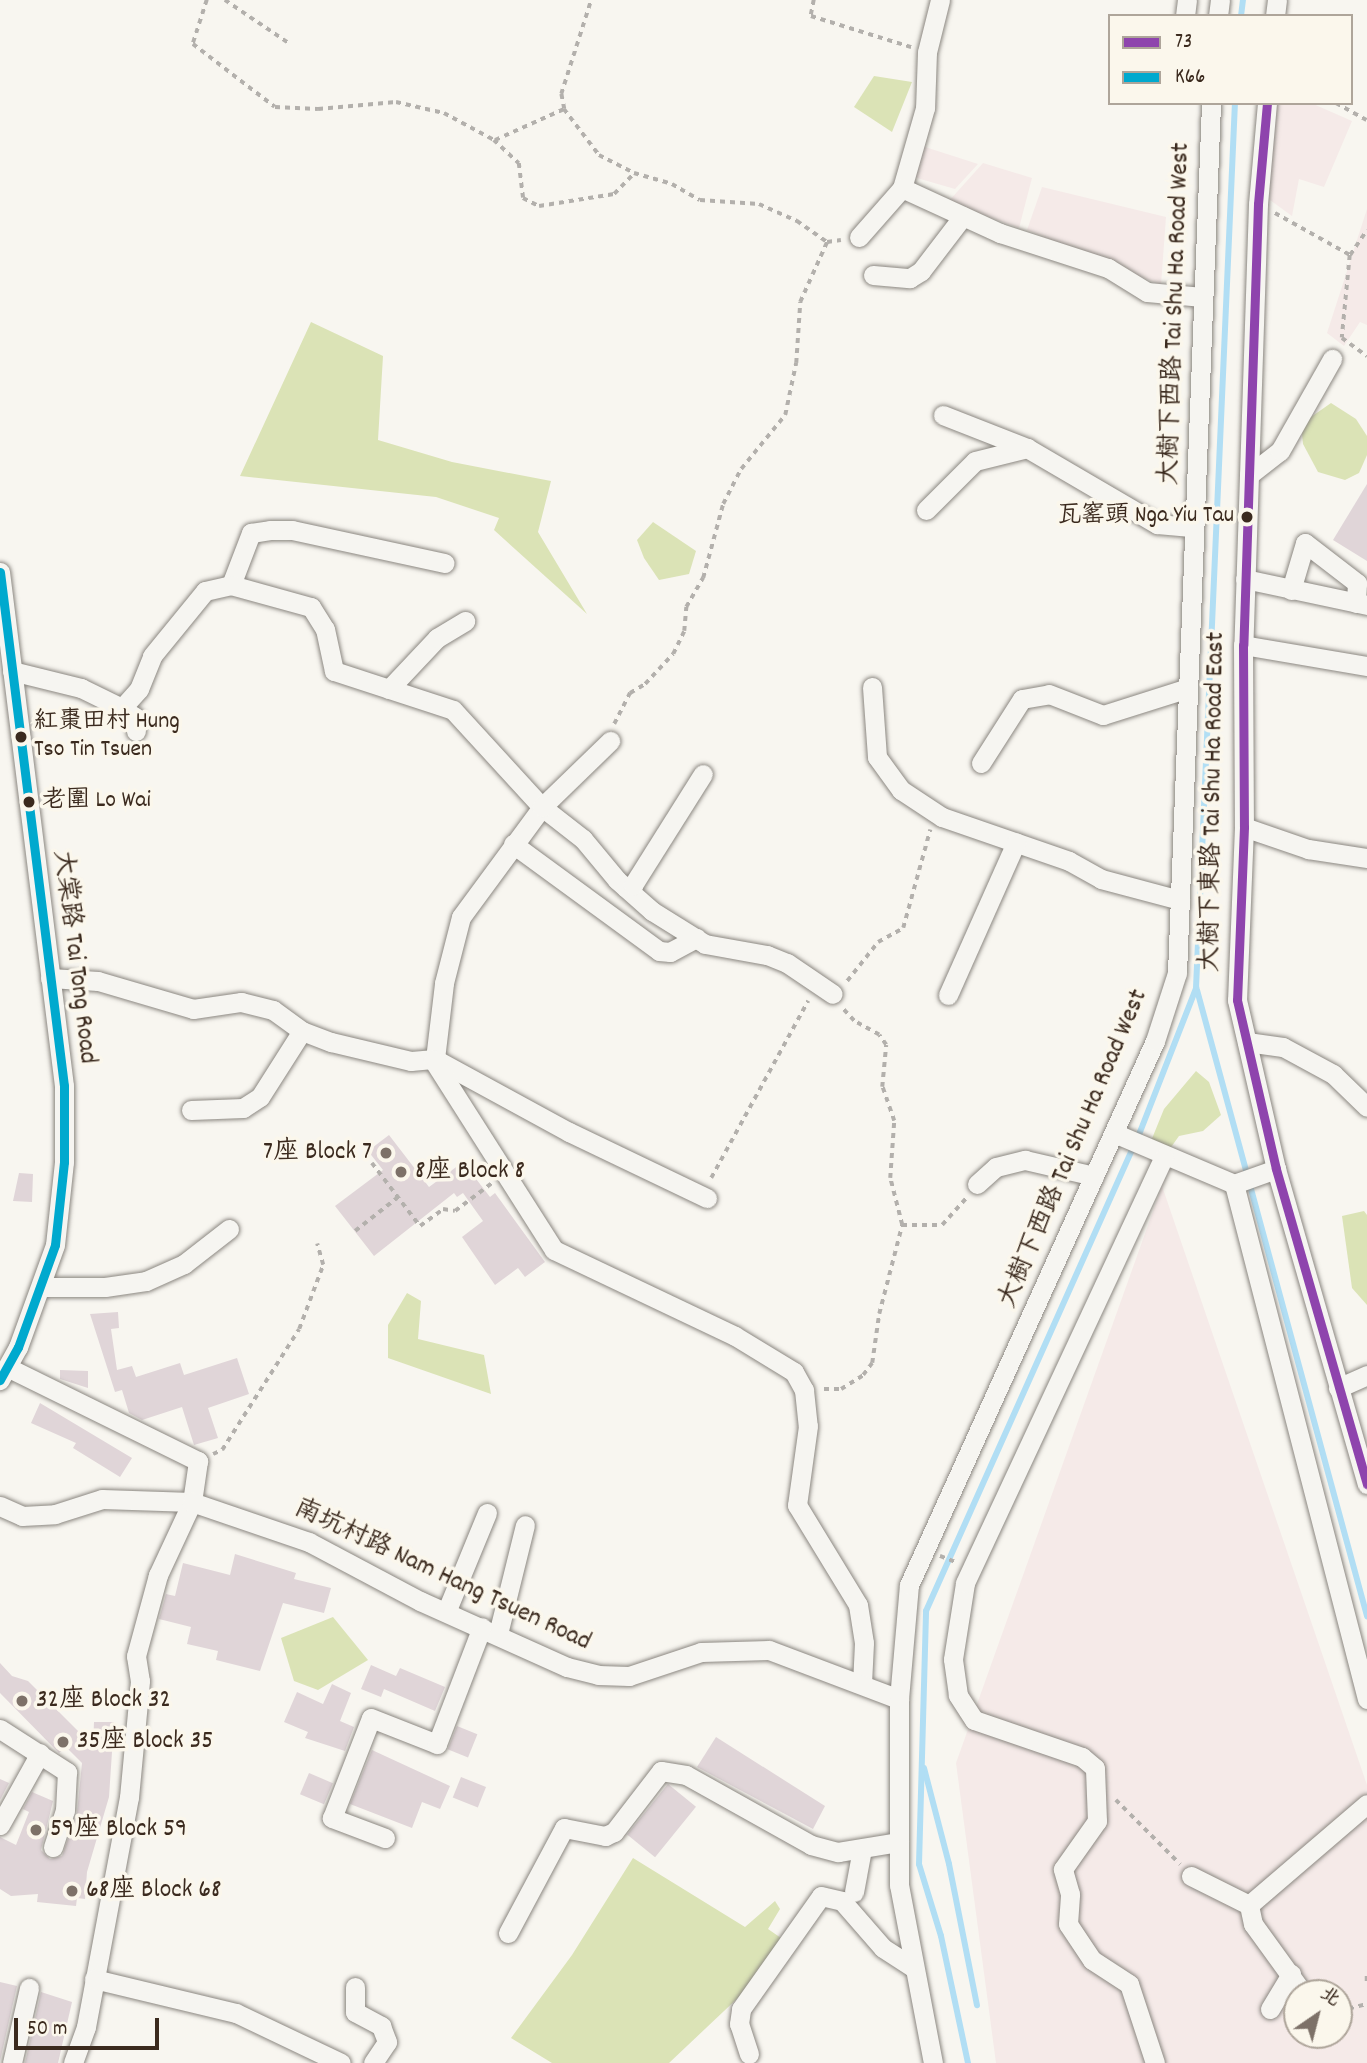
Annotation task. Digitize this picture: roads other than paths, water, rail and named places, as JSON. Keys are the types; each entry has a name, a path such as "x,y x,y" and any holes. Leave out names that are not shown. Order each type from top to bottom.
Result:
{"street":[{"path":"859,237 902,188 925,108 927,52 940,0"},
{"name":"大樹下西路 Tai Shu Ha Road West","path":"933,2063 898,1885 899,1699 909,1585 1155,1041 1177,973 1211,105"},
{"name":"大樹下東路 Tai Shu Ha Road East","path":"1267,105 1258,204 1242,645 1244,827 1237,1000 1272,1171 1367,1484"},
{"path":"902,188 1000,233 1108,268 1147,292 1203,297"},
{"path":"873,275 909,278 921,271 963,216"},
{"path":"1249,475 1280,451 1332,359"},
{"path":"943,415 1027,449 1157,524 1194,527"},
{"path":"926,510 975,461 1027,449"},
{"path":"231,585 245,542 251,533 270,530 292,530 444,563"},
{"path":"1245,579 1292,590 1362,604 1357,583 1305,543 1292,590"},
{"name":"大棠路 Tai Tong Road","path":"0,572 12,671 7,696 64,1086 64,1162 55,1245 42,1287 4,1374"},
{"path":"122,708 139,689 152,656 170,640 188,607 205,591 231,585 310,607 325,629 334,671 453,710 542,807 583,839 626,888 652,912 718,949 767,955 813,979 833,994"},
{"path":"389,690 437,638 465,621"},
{"path":"1242,645 1367,666"},
{"path":"12,671 81,688 122,708 135,718 136,731"},
{"path":"872,687 877,757 901,790 942,817 1069,861 1101,880 1180,900"},
{"path":"981,763 1021,699 1049,694 1103,715 1188,688"},
{"path":"610,741 542,807 461,917 443,983 434,1059 554,1250 736,1336 794,1372 804,1390 808,1426 797,1505 858,1605 864,1643 862,1684"},
{"path":"626,888 634,886 703,774"},
{"path":"1244,827 1308,849 1367,858"},
{"path":"948,995 1016,842"},
{"path":"513,844 659,951 670,952 696,938"},
{"path":"50,978 98,981 193,1009 241,1002 272,1010 302,1031 376,1053 434,1059 707,1198"},
{"path":"191,1110 243,1108 260,1097 302,1031"},
{"path":"1247,1042 1283,1047 1333,1074 1367,1107"},
{"path":"1114,1133 1164,1157 1238,1183 1272,1171"},
{"path":"1155,2063 1129,1984 1092,1959 1068,1924 1070,1894 1063,1869 1097,1821 1099,1789 1095,1768 1082,1757 974,1720 958,1695 953,1659 965,1584 1164,1157"},
{"path":"977,1184 996,1167 1025,1160 1094,1176"},
{"path":"1238,1183 1367,1699"},
{"path":"42,1287 105,1287 146,1281 184,1264 229,1228"},
{"path":"4,1374 198,1461 192,1502 158,1575 136,1656 140,1681 129,1797 86,2027 73,2063"},
{"path":"1338,1388 1367,1375"},
{"name":"南坑村路 Nam Hang Tsuen Road","path":"0,1506 22,1516 55,1514 102,1499 192,1502 309,1542 420,1601 567,1667 598,1675 629,1675 701,1652 737,1647 769,1650 899,1699"},
{"path":"447,1611 487,1513"},
{"path":"385,1838 332,1818 371,1718 437,1744 490,1631 525,1525"},
{"path":"0,1729 67,1772 65,1810 53,1847"},
{"path":"0,1825 40,1754"},
{"path":"508,1933 564,1828 605,1836 614,1832 661,1772 674,1770 686,1775 811,1845 838,1852 899,1842"},
{"path":"1249,1905 1367,1804"},
{"path":"854,1892 862,1849"},
{"path":"1191,1876 1249,1905"},
{"path":"750,2054 739,2024 741,2009 821,1896 842,1901 883,1948 912,1967"},
{"path":"1249,1905 1253,1924 1293,1979"},
{"path":"1270,2009 1290,1974"},
{"path":"94,1979 236,2013 341,2063"},
{"path":"355,1987 355,2011 381,2026 387,2042 373,2063"},
{"path":"12,2063 29,1989"}],"waterway":[{"path":"1241,14 1243,0"},
{"path":"968,2063 941,1936 919,1864 926,1611 1140,1132 1196,988 1235,105"},
{"path":"1197,990 1367,1616"},
{"path":"924,1768 949,1864 977,2005"}],"place":[{"name":"瓦窰頭 Nga Yiu Tau","path":"1247,517"},
{"name":"紅棗田村 Hung Tso Tin Tsuen","path":"21,737"},
{"name":"老圍 Lo Wai","path":"29,802"},
{"name":"7座 Block 7","path":"386,1153"},
{"name":"8座 Block 8","path":"401,1172"},
{"name":"32座 Block 32","path":"22,1701"},
{"name":"35座 Block 35","path":"63,1742"},
{"name":"59座 Block 59","path":"36,1830"},
{"name":"68座 Block 68","path":"72,1891"}]}
